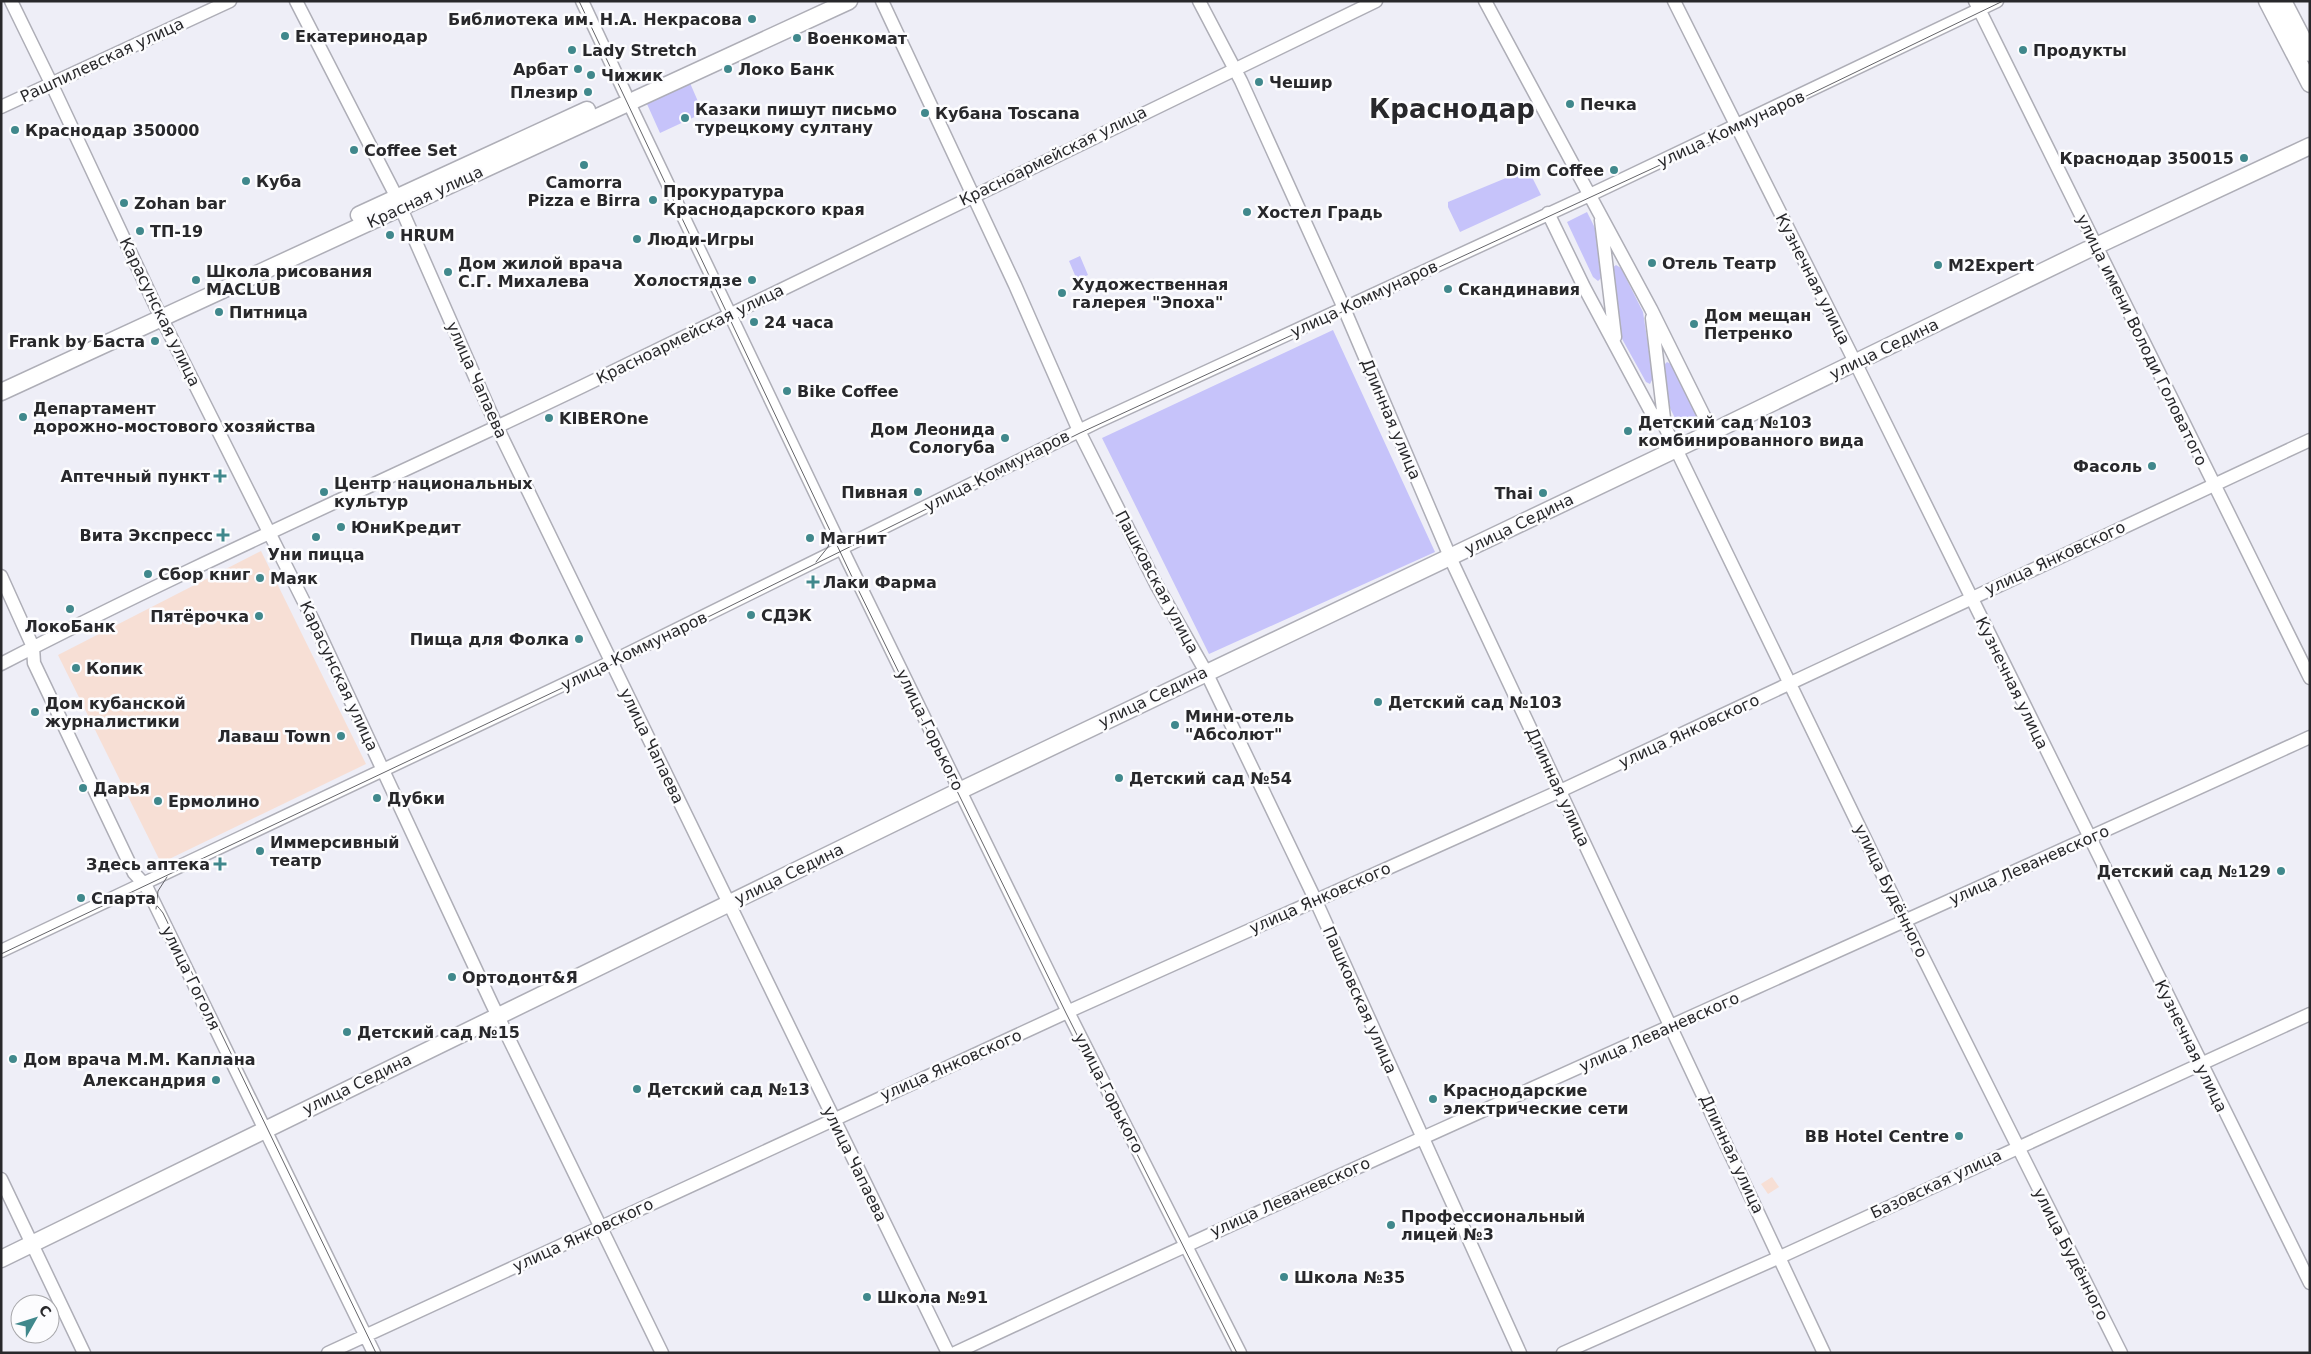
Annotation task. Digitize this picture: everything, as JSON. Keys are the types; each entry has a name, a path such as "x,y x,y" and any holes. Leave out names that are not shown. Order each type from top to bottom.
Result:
{"main road":[{"name":"Красная улица","path":"627,98 828,1"},
{"name":"Красная улица","path":"1,392 159,314 399,202 627,98 849,1"},
{"path":"2268,1 2310,84"},
{"path":"2283,1 2310,53"},
{"name":"улица Седина","path":"1,1259 960,790 1712,432 2092,248 2310,146"},
{"name":"Красная улица","path":"1,382 159,314"}],"street":[{"name":"Карасунская улица","path":"11,1 159,314 271,532 497,1015 662,1353"},
{"name":"Рашпилевская улица","path":"1,106 230,1"},
{"name":"улица Чапаева","path":"296,1 399,202 497,427 832,1119 948,1353"},
{"name":"улица Горького","path":"582,1 842,549 1068,1012 1240,1353"},
{"name":"Пашковская улица","path":"882,1 1015,285 1079,430 1156,584 1206,672 1315,899 1520,1353"},
{"name":"Длинная улица","path":"1199,1 1234,70 1344,308 1450,557 1824,1353"},
{"name":"Красноармейская улица","path":"1,664 271,532 731,315 972,195 1376,1"},
{"name":"улица Будённого","path":"1486,1 1651,309 1712,432"},
{"name":"Кузнечная улица","path":"1674,1 2310,1283"},
{"name":"улица Коммунаров","path":"1,951 611,662 1079,430 1736,126 1977,6 1997,1"},
{"name":"улица имени Володи Головатого","path":"1977,6 2092,248 2310,678"},
{"name":"улица Будённого","path":"1600,213 1616,347"},
{"name":"улица Будённого","path":"1548,214 1584,287 1651,412 1665,427 1905,921 2121,1353"},
{"path":"1584,287 1598,289 1607,281"},
{"name":"улица Будённого","path":"1651,309 1665,427"},
{"name":"улица Янковского","path":"328,1353 832,1119 1315,899 1560,792 2310,440"},
{"name":"улица Гоголя","path":"1,576 33,648 34,664 134,873 145,884 374,1353"},
{"name":"улица Леваневского","path":"955,1353 1186,1244 2310,737"},
{"name":"Базовская улица","path":"1563,1353 1780,1257 2310,1014"},
{"path":"1,1179 84,1353"}],"shaded area":[{"path":"690,83 703,113 660,133 647,104"},
{"path":"1528,169 1541,195 1460,232 1448,207 1448,202"},
{"path":"1587,212 1595,228 1601,278 1598,281 1593,277 1567,222"},
{"path":"1080,256 1088,275 1077,280 1069,261"},
{"path":"1616,265 1621,268 1643,312 1653,378 1650,384 1646,382 1621,337 1612,268"},
{"path":"1333,330 1435,552 1209,654 1102,438"},
{"path":"1667,362 1671,364 1699,417 1680,428 1670,408 1663,366"},
{"path":"261,551 366,764 161,863 58,655"},
{"path":"1772,1177 1779,1187 1768,1194 1761,1184"}],"tram line":[{"path":"579,1 853,579 1066,1013 1237,1353"},
{"path":"1,954 617,662 1080,433 1738,129 2003,1"},
{"path":"816,562 828,547 832,532"},
{"path":"156,909 158,891 167,877"},
{"path":"129,893 140,894 149,898 163,913 376,1353"}],"place":[{"name":"Библиотека им. Н.А. Некрасова","path":"752,19"},
{"name":"Екатеринодар","path":"285,36"},
{"name":"Военкомат","path":"797,38"},
{"name":"Lady Stretch","path":"572,50"},
{"name":"Продукты","path":"2023,50"},
{"name":"Арбат","path":"578,69"},
{"name":"Локо Банк","path":"728,69"},
{"name":"Чижик","path":"591,75"},
{"name":"Чешир","path":"1259,82"},
{"name":"Плезир","path":"588,92"},
{"name":"Печка","path":"1570,104"},
{"name":"Кубана Toscana","path":"925,113"},
{"name":"Казаки пишут письмо турецкому султану","path":"685,118"},
{"name":"Краснодар 350000","path":"15,130"},
{"name":"Coffee Set","path":"354,150"},
{"name":"Краснодар 350015","path":"2244,158"},
{"name":"Camorra Pizza e Birra","path":"584,165"},
{"name":"Dim Coffee","path":"1614,170"},
{"name":"Куба","path":"246,181"},
{"name":"Прокуратура Краснодарского края","path":"653,200"},
{"name":"Zohan bar","path":"124,203"},
{"name":"Хостел Градь","path":"1247,212"},
{"name":"ТП-19","path":"140,231"},
{"name":"HRUM","path":"390,235"},
{"name":"Люди-Игры","path":"637,239"},
{"name":"Отель Театр","path":"1652,263"},
{"name":"M2Expert","path":"1938,265"},
{"name":"Дом жилой врача С.Г. Михалева","path":"448,272"},
{"name":"Школа рисования MACLUB","path":"196,280"},
{"name":"Холостядзе","path":"752,280"},
{"name":"Скандинавия","path":"1448,289"},
{"name":"Художественная галерея \"Эпоха\"","path":"1062,293"},
{"name":"Питница","path":"219,312"},
{"name":"24 часа","path":"754,322"},
{"name":"Дом мещан Петренко","path":"1694,324"},
{"name":"Frank by Баста","path":"155,341"},
{"name":"Bike Coffee","path":"787,391"},
{"name":"Департамент дорожно-мостового хозяйства","path":"23,417"},
{"name":"KIBEROne","path":"549,418"},
{"name":"Детский сад №103 комбинированного вида","path":"1628,431"},
{"name":"Дом Леонида Сологуба","path":"1005,438"},
{"name":"Фасоль","path":"2152,466"},
{"name":"Аптечный пункт","path":"220,476"},
{"name":"Центр национальных культур","path":"324,492"},
{"name":"Пивная","path":"918,492"},
{"name":"Thai","path":"1543,493"},
{"name":"ЮниКредит","path":"341,527"},
{"name":"Вита Экспресс","path":"223,535"},
{"name":"Уни пицца","path":"316,537"},
{"name":"Магнит","path":"810,538"},
{"name":"Сбор книг","path":"148,574"},
{"name":"Маяк","path":"260,578"},
{"name":"Лаки Фарма","path":"813,582"},
{"name":"ЛокоБанк","path":"70,609"},
{"name":"СДЭК","path":"751,615"},
{"name":"Пятёрочка","path":"259,616"},
{"name":"Пища для Фолка","path":"579,639"},
{"name":"Копик","path":"76,668"},
{"name":"Детский сад №103","path":"1378,702"},
{"name":"Дом кубанской журналистики","path":"35,712"},
{"name":"Мини-отель \"Абсолют\"","path":"1175,725"},
{"name":"Лаваш Town","path":"341,736"},
{"name":"Детский сад №54","path":"1119,778"},
{"name":"Дарья","path":"83,788"},
{"name":"Дубки","path":"377,798"},
{"name":"Ермолино","path":"158,801"},
{"name":"Иммерсивный театр","path":"260,851"},
{"name":"Здесь аптека","path":"220,864"},
{"name":"Детский сад №129","path":"2281,871"},
{"name":"Спарта","path":"81,898"},
{"name":"Ортодонт&Я","path":"452,977"},
{"name":"Детский сад №15","path":"347,1032"},
{"name":"Дом врача М.М. Каплана","path":"13,1059"},
{"name":"Александрия","path":"216,1080"},
{"name":"Детский сад №13","path":"637,1089"},
{"name":"Краснодарские электрические сети","path":"1433,1099"},
{"name":"BB Hotel Centre","path":"1959,1136"},
{"name":"Профессиональный лицей №3","path":"1391,1225"},
{"name":"Школа №35","path":"1284,1277"},
{"name":"Школа №91","path":"867,1297"}],"district":[{"name":"Краснодар","path":"1452,109"}]}
